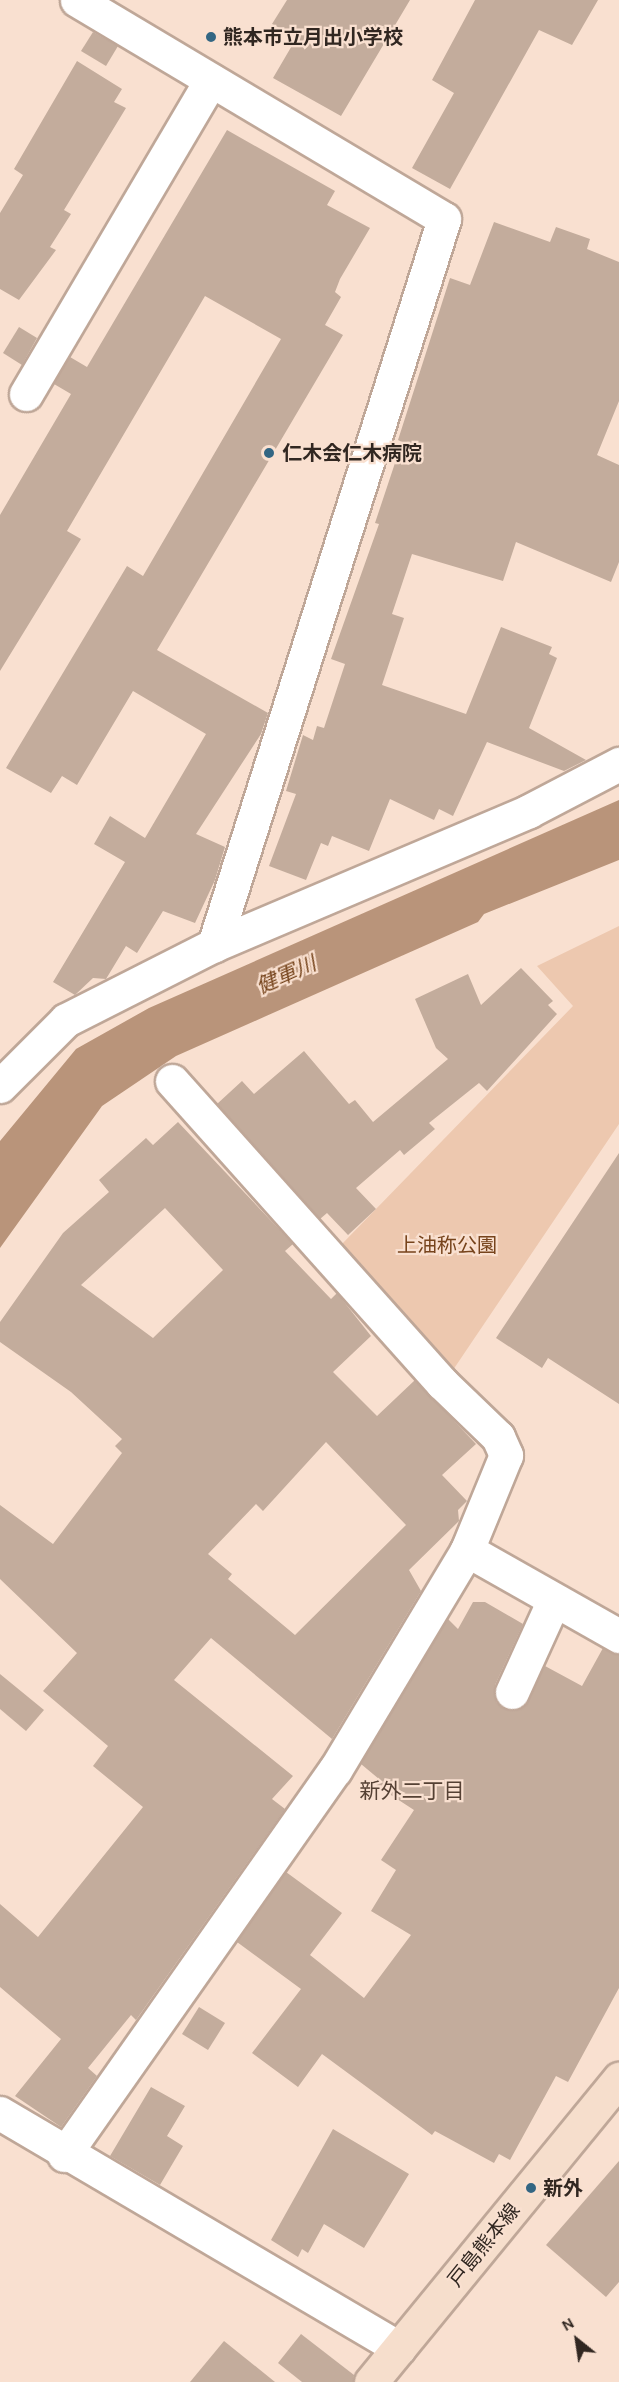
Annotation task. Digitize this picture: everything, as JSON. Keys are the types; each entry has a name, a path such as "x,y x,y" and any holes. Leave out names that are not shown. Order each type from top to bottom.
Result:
{"main road":[{"name":"戸島熊本線","path":"370,2382 619,2079"}],"street":[{"path":"77,0 444,219 214,945"},
{"path":"26,394 211,80"},
{"path":"0,1086 66,1020 214,945 529,811 619,764"},
{"path":"64,2155 336,1770 467,1550 506,1455 498,1437 442,1383 172,1081"},
{"path":"467,1550 619,1635"},
{"path":"512,1692 554,1600"},
{"path":"0,2113 64,2155 399,2348"}],"green space":[{"name":"上油称公園","path":"619,926 619,1124 453,1370 342,1244 573,1006 537,966"}],"water":[{"name":"健軍川","path":"619,800 619,860 484,914 478,922 176,1056 102,1106 0,1248 0,1141 76,1049 149,1008"}],"building":[{"path":"287,0 410,0 341,116 273,78 297,37 272,24"},
{"path":"475,0 598,0 572,45 539,30 450,189 412,168 454,93 432,80"},
{"path":"93,32 118,46 106,66 81,51"},
{"path":"77,61 122,89 114,102 126,108 64,210 71,214 50,247 56,250 19,300 0,289 0,213 23,175 14,169"},
{"path":"227,130 335,191 327,205 370,228 340,279 335,292 341,297 325,325 343,335 157,650 268,713 261,734 196,834 225,847 215,880 195,923 163,911 137,953 126,946 106,979 93,978 75,995 53,982 125,862 94,844 110,816 145,838 206,734 133,691 77,785 62,776 51,793 6,768 127,566 143,576 281,339 205,296 67,531 81,539 0,671 0,515 71,394 54,384 70,357 87,367"},
{"path":"494,222 550,242 556,227 590,239 587,249 619,262 619,401 597,455 619,465 619,562 611,582 516,542 503,581 412,554 392,614 404,618 382,685 466,714 501,627 552,647 549,654 557,658 529,728 586,760 564,771 487,742 453,816 439,809 434,820 390,799 369,851 332,836 328,846 321,843 306,880 269,866 296,794 286,791 303,735 313,740 317,726 324,728 345,664 331,659 379,524 375,523 402,442 398,440 450,278 470,285"},
{"path":"19,327 37,338 22,365 3,353"},
{"path":"521,968 553,1001 548,1005 557,1014 487,1091 479,1083 429,1123 435,1129 404,1155 400,1150 356,1188 376,1209 348,1235 327,1213 320,1219 217,1104 242,1081 254,1094 304,1051 349,1104 355,1100 373,1122 448,1059 436,1048 415,999 468,974 481,1005"},
{"path":"178,1122 293,1244 285,1251 331,1299 337,1293 371,1336 333,1372 377,1416 415,1380 476,1444 442,1475 467,1501 458,1510 459,1521 409,1570 421,1591 332,1739 211,1638 174,1680 293,1776 272,1799 285,1809 136,2020 131,2015 88,2068 97,2076 61,2127 15,2096 61,2039 0,1987 0,1904 38,1937 143,1807 93,1766 108,1746 43,1691 77,1653 0,1579 0,1505 53,1544 122,1453 115,1446 122,1439 71,1392 0,1342 0,1322 63,1233 109,1192 99,1180 146,1138 153,1145","holes":["165,1208 223,1270 153,1338 81,1285","326,1442 406,1525 295,1635 228,1579 232,1574 208,1554 256,1504 263,1511"]},
{"path":"619,1153 619,1404 548,1358 542,1368 496,1338"},
{"path":"473,1602 485,1602 523,1624 495,1685 496,1702 505,1709 523,1707 545,1666 582,1686 603,1648 619,1655 619,1988 568,2082 556,2076 510,2160 499,2154 494,2163 435,2131 432,2135 322,2054 298,2087 252,2053 301,1989 237,1942 286,1872 342,1913 310,1955 364,1998 411,1935 371,1911 396,1870 381,1860 414,1810 374,1784 379,1779 361,1764 448,1619 458,1629"},
{"path":"0,1674 44,1710 26,1731 0,1709"},
{"path":"199,2007 225,2023 208,2050 182,2034"},
{"path":"151,2087 185,2106 167,2136 183,2146 160,2185 110,2156"},
{"path":"333,2129 409,2174 364,2248 324,2224 308,2253 302,2249 298,2257 271,2240"},
{"path":"619,2161 619,2282 606,2297 546,2245"},
{"path":"301,2334 354,2375 353,2382 302,2382 278,2363"},
{"path":"224,2341 275,2382 190,2382"}],"place":[{"name":"熊本市立月出小学校","path":"211,37"},
{"name":"仁木会仁木病院","path":"269,453"},
{"name":"新外","path":"531,2188"}],"district":[{"name":"新外二丁目","path":"412,1791"}]}
